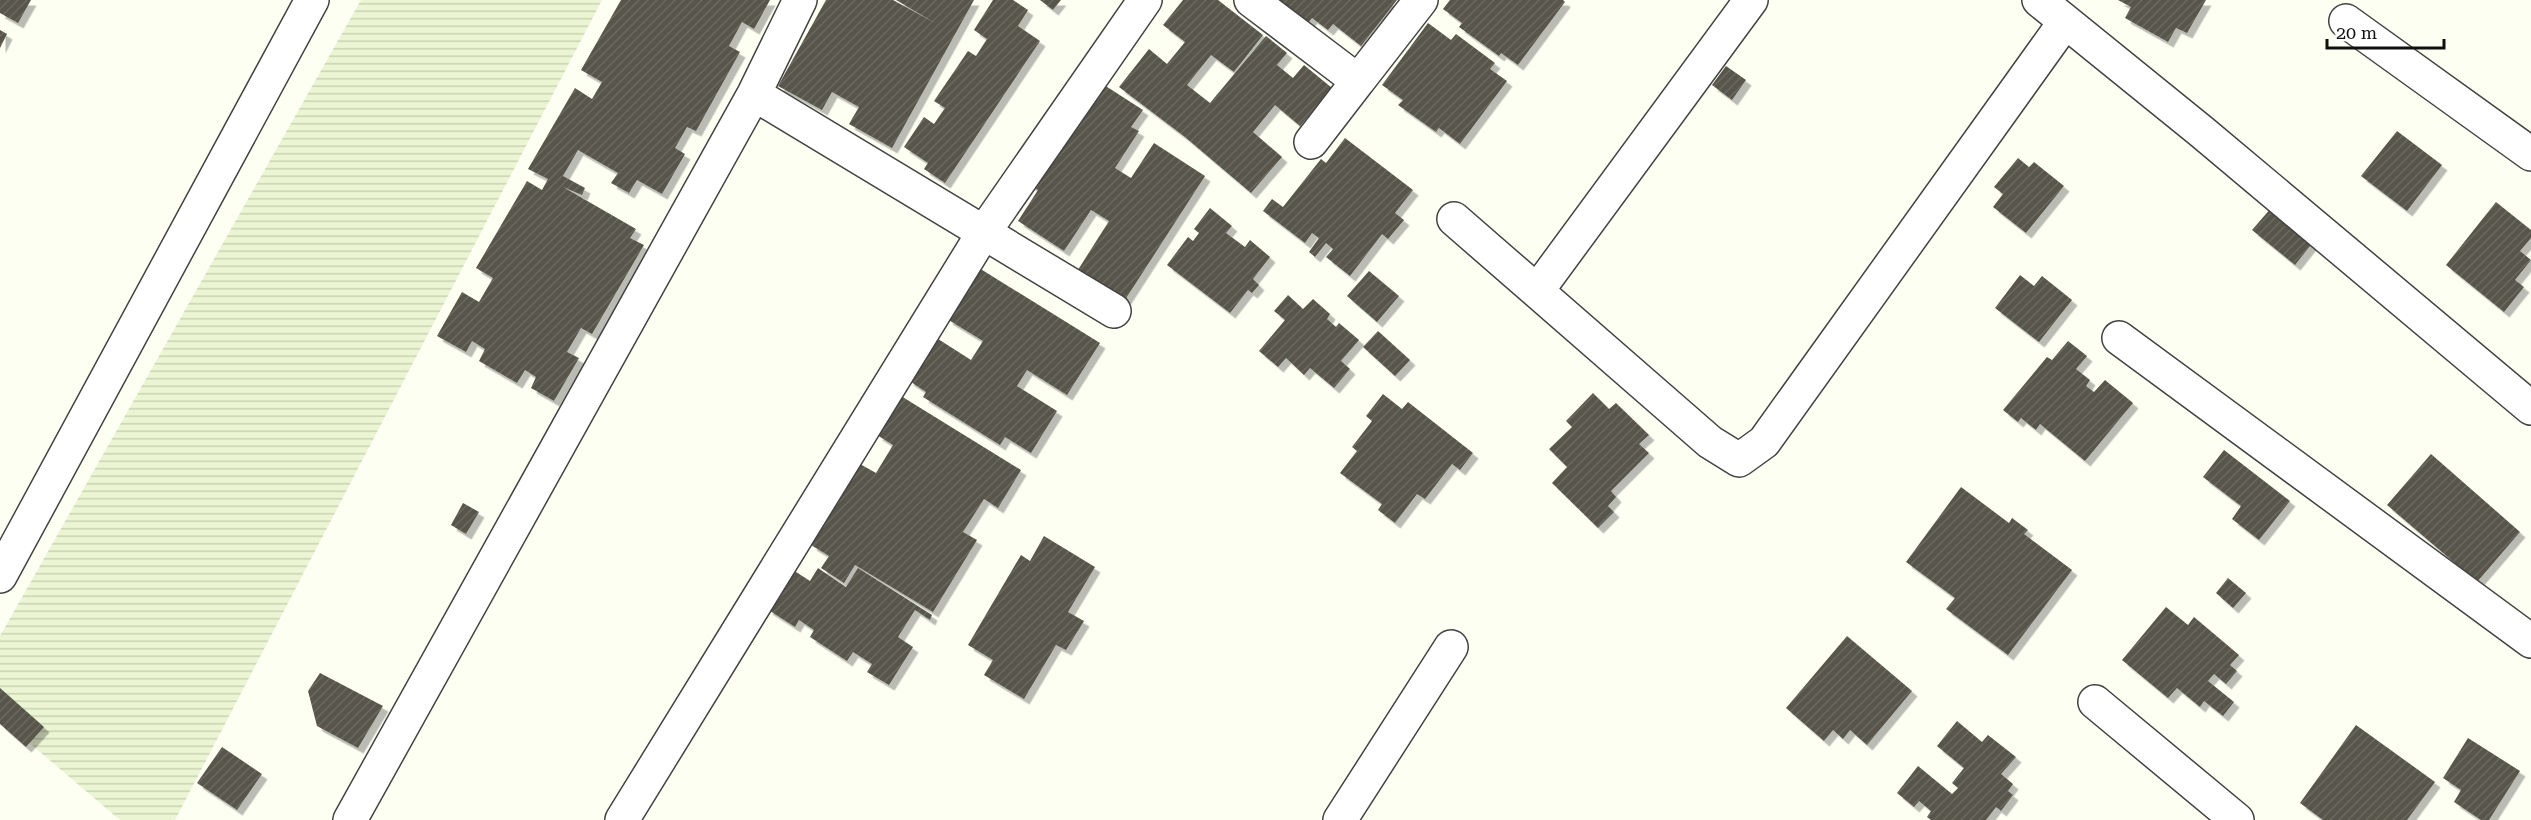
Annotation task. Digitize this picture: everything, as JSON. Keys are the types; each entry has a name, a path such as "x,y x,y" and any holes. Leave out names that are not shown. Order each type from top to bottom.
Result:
{"street":[{"path":"0,576 312,0"},
{"path":"350,820 754,94 800,0"},
{"path":"622,820 984,232 1145,0"},
{"path":"1251,0 1358,81"},
{"path":"1311,142 1421,0"},
{"path":"1537,291 1751,0"},
{"path":"2038,0 2202,132 2531,408"},
{"path":"2346,21 2531,154"},
{"path":"1454,219 1710,442 1739,460 1764,442 2065,22"},
{"path":"754,94 1114,311"},
{"path":"2119,338 2531,641"},
{"path":"1340,820 1451,647"},
{"path":"2095,702 2237,820"}],"green space":[{"path":"361,0 602,0 175,820 120,820 0,718 0,636"}],"building":[{"path":"0,0 31,0 18,23 0,13"},
{"path":"621,0 770,0 754,29 742,22 729,46 740,52 696,131 687,127 675,148 685,154 662,194 637,180 629,193 611,183 618,173 578,150 563,176 585,188 582,195 563,187 636,229 630,238 644,245 592,334 581,328 567,352 579,358 554,401 531,388 536,377 525,370 517,383 479,361 485,349 472,341 466,352 437,336 462,292 479,302 493,278 476,268 527,181 542,190 548,179 528,169 575,88 592,99 602,82 581,70"},
{"path":"826,0 893,0 935,23 896,0 974,0 892,148 849,124 859,107 832,92 822,110 778,86"},
{"path":"993,0 1013,0 1028,10 1018,26 1040,41 945,183 924,169 928,163 904,147 924,117 934,124 945,108 934,101 968,51 976,56 987,39 974,30"},
{"path":"1040,0 1061,0 1053,10"},
{"path":"1183,0 1218,0 1263,35 1234,72 1211,55 1187,85 1210,103 1266,36 1287,53 1277,65 1293,78 1304,65 1332,88 1300,126 1275,105 1253,132 1282,157 1251,193 1185,137 1119,87 1149,49 1167,64 1185,42 1163,25"},
{"path":"1280,0 1397,0 1361,46 1333,24 1328,30 1312,18 1304,28 1275,6"},
{"path":"1450,0 1563,0 1565,2 1518,65 1501,53 1499,56 1459,27 1462,23 1443,9"},
{"path":"2118,0 2206,0 2187,33 2176,28 2168,42 2125,18 2131,7"},
{"path":"1428,23 1451,40 1456,34 1495,63 1490,69 1507,81 1460,144 1439,128 1436,132 1398,105 1403,100 1382,85"},
{"path":"0,30 7,34 0,48"},
{"path":"1726,66 1746,80 1732,100 1712,85"},
{"path":"1101,83 1143,110 1131,127 1139,131 1115,168 1131,178 1154,143 1205,176 1123,303 1076,273 1109,221 1091,210 1064,251 1018,221 1038,190 1027,183"},
{"path":"2397,131 2442,165 2407,211 2361,176"},
{"path":"1345,138 1413,190 1395,213 1404,220 1388,239 1382,234 1350,276 1326,257 1333,249 1326,243 1315,257 1309,252 1319,238 1312,233 1305,243 1263,211 1272,199 1283,207 1321,159 1326,163"},
{"path":"2018,158 2029,167 2034,162 2064,186 2026,233 1993,207 2003,194 1994,187"},
{"path":"2496,202 2531,230 2531,238 2520,251 2531,260 2515,280 2524,287 2504,312 2446,265"},
{"path":"2272,207 2314,241 2295,265 2252,230"},
{"path":"1210,208 1232,226 1226,233 1245,247 1250,240 1270,257 1253,279 1259,285 1252,293 1248,290 1230,313 1167,265 1188,237 1193,241 1199,233 1194,229"},
{"path":"979,268 1100,343 1067,395 1027,370 1017,386 1057,411 1031,453 1005,437 1000,445 923,397 926,392 908,380 935,337 971,360 983,341 947,319"},
{"path":"1369,271 1399,296 1377,322 1347,296"},
{"path":"2020,275 2034,286 2042,276 2072,300 2039,342 1995,308"},
{"path":"1288,295 1303,309 1313,299 1330,314 1327,319 1336,327 1339,323 1359,340 1341,361 1350,369 1334,388 1310,368 1304,375 1286,358 1278,367 1259,351 1285,320 1274,311"},
{"path":"1378,331 1410,360 1395,376 1363,347"},
{"path":"2068,341 2087,356 2076,369 2090,380 2086,386 2094,392 2105,380 2133,403 2085,461 2040,424 2036,430 2021,418 2018,422 2003,410 2047,357 2052,360"},
{"path":"1593,393 1609,409 1616,403 1649,435 1639,444 1649,453 1611,491 1616,497 1608,506 1614,512 1598,528 1552,483 1567,467 1549,449 1572,427 1566,421"},
{"path":"1383,394 1402,409 1408,402 1473,453 1460,470 1452,464 1425,499 1417,494 1395,523 1378,510 1382,504 1340,473 1357,451 1352,447 1372,421 1366,416"},
{"path":"901,396 1021,470 998,508 984,499 963,532 977,540 933,612 855,565 844,583 821,568 829,556 811,545 860,464 876,473 893,445 877,435"},
{"path":"2224,450 2290,501 2259,540 2232,519 2241,506 2203,477"},
{"path":"2431,454 2520,532 2477,582 2387,505"},
{"path":"1961,487 2009,523 2012,518 2028,530 2024,534 2072,570 2008,655 1946,609 1955,598 1906,562"},
{"path":"463,503 479,512 466,534 451,525"},
{"path":"1044,536 1095,567 1068,612 1084,621 1066,650 1056,645 1024,699 984,675 993,660 968,645 1021,555 1030,561"},
{"path":"818,568 846,587 858,568 932,615 930,620 915,610 898,637 913,647 889,685 867,672 872,664 853,652 847,661 810,637 814,630 799,620 795,627 767,609 793,570 810,581"},
{"path":"2228,578 2246,593 2233,608 2216,593"},
{"path":"2166,607 2188,625 2194,617 2239,655 2230,665 2237,671 2226,684 2214,674 2208,681 2234,702 2223,716 2204,701 2200,707 2177,688 2168,698 2122,660"},
{"path":"1847,636 1912,691 1867,745 1850,730 1843,739 1833,730 1824,741 1786,708"},
{"path":"320,673 383,706 358,748 317,726 308,691"},
{"path":"0,688 44,727 26,747 0,724"},
{"path":"1957,721 1982,742 1988,735 2016,757 2001,774 2013,784 2008,791 2013,795 2001,811 1996,807 1986,820 1931,820 1927,817 1931,811 1919,801 1914,807 1897,793 1918,766 1952,794 1958,788 1952,783 1964,768 1937,746"},
{"path":"2356,725 2435,782 2407,820 2323,820 2300,803"},
{"path":"2468,738 2520,771 2489,820 2481,820 2454,802 2461,790 2443,778"},
{"path":"222,747 262,774 237,810 197,783"}]}
